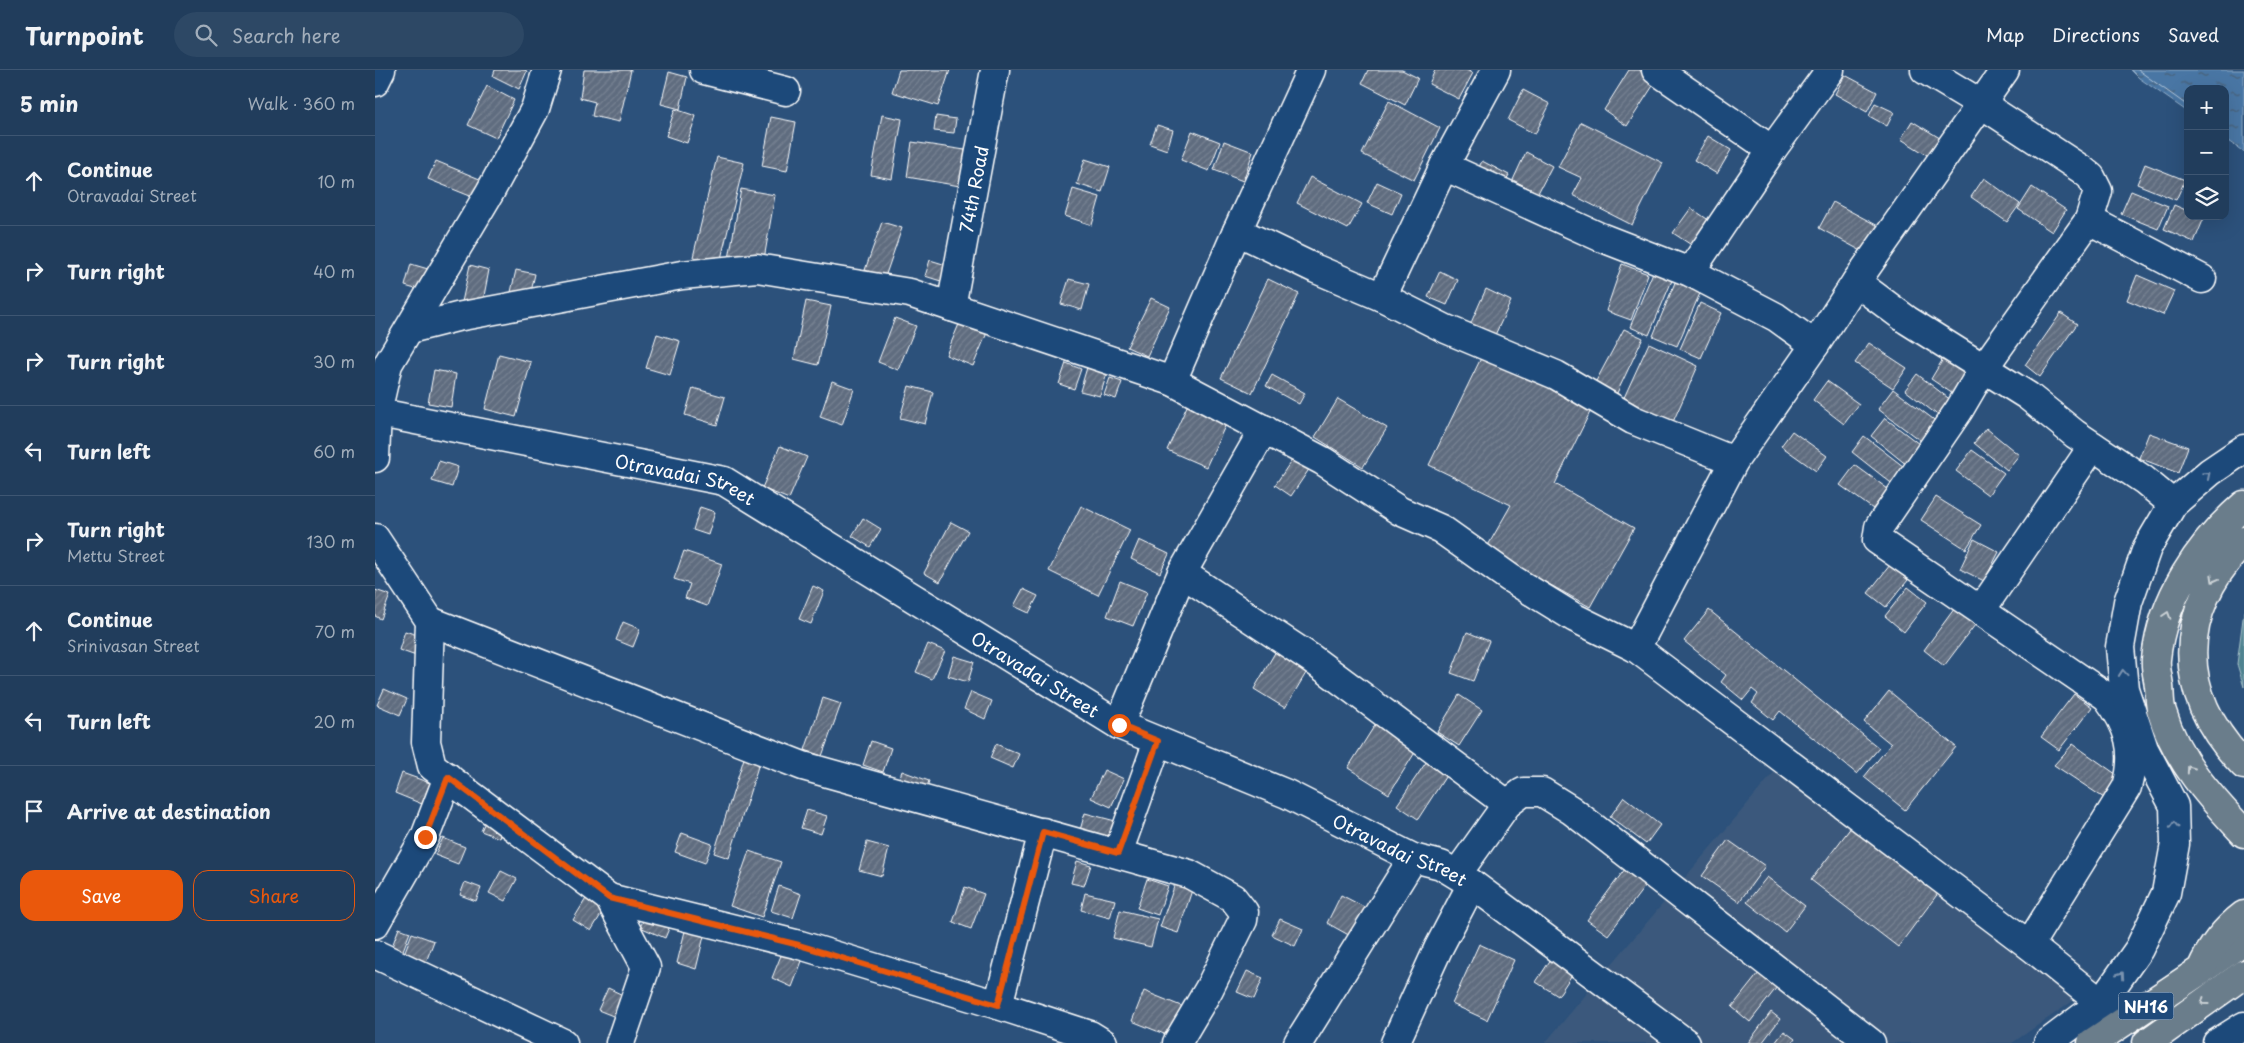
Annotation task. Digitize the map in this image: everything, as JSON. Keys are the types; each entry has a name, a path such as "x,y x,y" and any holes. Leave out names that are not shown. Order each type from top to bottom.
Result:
{"main road":[{"path":"2244,505 2222,524 2184,573 2167,614 2156,660 2161,711 2181,754 2209,796 2244,833"},
{"path":"2244,541 2225,560 2214,576 2204,598 2198,616 2192,658 2193,677 2207,715 2220,738 2244,765"},
{"path":"2201,970 2209,951 2217,940 2244,915"},
{"name":"NH16","path":"2092,1043 2244,940"},
{"name":"NH16","path":"2147,1043 2244,974"}],"street":[{"path":"375,82 381,70"},
{"path":"375,458 376,412 382,362 410,329 490,192 535,108 547,70"},
{"path":"704,70 786,90"},
{"name":"74th Road","path":"951,307 995,70"},
{"path":"1172,381 1237,230 1311,70"},
{"path":"1382,297 1445,166 1496,70"},
{"path":"1656,70 1772,150"},
{"path":"1690,272 1772,150 1830,70"},
{"path":"1925,70 1980,103 2091,177 2098,191 2089,220 1983,369 1948,426 1879,527 1877,540 2107,697 2120,714 2131,740 2131,771 2127,786 2029,945"},
{"path":"1636,648 1734,461 1815,345 1855,282 2005,70"},
{"path":"1445,166 1600,236 1690,272 1776,317 1815,345"},
{"path":"2089,220 2202,279"},
{"path":"1237,230 1317,270 1382,297 1446,329 1556,375 1633,420 1734,461"},
{"path":"410,329 457,317 682,275 757,268 910,293 1172,381 1323,460 1400,511 1441,529 1510,578 1575,618 1636,648 2029,945 2122,1022"},
{"path":"1855,282 1907,320 2028,396 2093,446 2144,480 2173,504"},
{"name":"Otravadai Street","path":"376,412 724,481 1119,725 1287,794 1413,858 1441,865 1464,879 1686,1043"},
{"path":"1119,725 1182,573 1263,429"},
{"path":"1981,610 2093,446"},
{"path":"2048,1043 2101,1003 2139,949 2166,893 2175,844 2174,806 2144,748 2124,689 2120,647 2128,602 2147,548 2173,504 2210,472 2244,449"},
{"path":"375,538 430,621 803,766 1189,874 1233,898 1244,912 1243,920 1209,989 1177,1043"},
{"path":"1182,573 1312,659 1507,804"},
{"path":"430,621 426,742 432,766 609,898 799,945 998,1005 1090,1035 1103,1043"},
{"path":"1118,853 1158,741"},
{"path":"375,924 425,837 448,777"},
{"path":"1395,1043 1438,948 1464,879 1507,804 1523,792 1542,792 1571,810 1871,1043"},
{"path":"998,1005 1043,832"},
{"path":"1298,1043 1413,858"},
{"path":"609,898 646,967 620,1043"},
{"path":"375,954 563,1043"},
{"path":"2217,1043 2244,1026"}],"shaded area":[{"path":"1788,756 2102,981 2012,1043 1545,1043"}],"green space":[{"path":"2244,611 2244,687 2237,664"}],"water":[{"path":"2131,70 2244,70 2244,152 2229,142 2229,85 2184,85 2184,109 2139,78"}],"building":[{"path":"495,70 527,71 519,89 493,76"},
{"path":"584,70 631,70 619,122 592,116 595,102 580,98"},
{"path":"899,70 950,70 938,106 892,92"},
{"path":"1368,70 1402,70 1418,78 1405,105 1362,83"},
{"path":"1435,70 1466,70 1473,73 1459,99 1429,84"},
{"path":"1629,70 1639,70 1656,81 1627,126 1604,110"},
{"path":"669,72 687,77 680,109 661,104"},
{"path":"1845,75 1877,92 1867,112 1835,94"},
{"path":"487,86 514,100 496,138 468,125"},
{"path":"1523,90 1550,104 1535,134 1508,120"},
{"path":"1389,101 1440,128 1414,180 1362,154"},
{"path":"1875,103 1894,112 1887,126 1869,116"},
{"path":"675,109 696,116 687,143 666,136"},
{"path":"882,115 902,119 892,179 871,175"},
{"path":"936,116 956,119 954,133 934,131"},
{"path":"771,117 796,122 787,171 762,166"},
{"path":"1912,121 1943,140 1932,158 1901,139"},
{"path":"1581,122 1663,163 1632,225 1573,195 1582,178 1558,167"},
{"path":"1157,125 1173,130 1167,150 1150,144"},
{"path":"1192,131 1220,142 1209,171 1181,160"},
{"path":"1708,136 1731,150 1717,174 1694,160"},
{"path":"1224,141 1253,152 1243,181 1214,170"},
{"path":"912,142 965,150 960,186 907,177"},
{"path":"1526,152 1552,166 1538,193 1513,180"},
{"path":"717,157 744,163 720,263 693,257"},
{"path":"1085,159 1110,167 1102,192 1077,184"},
{"path":"436,161 482,180 475,198 428,179"},
{"path":"1482,161 1509,175 1503,185 1477,171"},
{"path":"2145,164 2184,180 2176,200 2137,184"},
{"path":"1310,177 1362,204 1348,229 1297,203"},
{"path":"1984,178 2020,204 2007,222 1971,197"},
{"path":"1377,182 1401,193 1392,214 1367,203"},
{"path":"2032,187 2066,210 2052,232 2018,209"},
{"path":"741,189 775,195 763,265 729,259"},
{"path":"1073,189 1100,197 1092,225 1065,216"},
{"path":"2131,191 2168,206 2158,229 2121,214"},
{"path":"1833,202 1882,228 1867,254 1819,228"},
{"path":"2174,205 2184,209 2184,220 2203,220 2194,242 2164,229"},
{"path":"1691,208 1713,223 1696,248 1673,233"},
{"path":"882,222 902,228 885,277 865,270"},
{"path":"930,260 953,267 947,283 925,276"},
{"path":"411,264 428,269 422,291 405,286"},
{"path":"1622,264 1648,274 1631,320 1606,311"},
{"path":"470,265 489,270 482,306 462,302"},
{"path":"516,270 535,274 530,296 511,292"},
{"path":"1654,270 1673,278 1649,335 1630,327"},
{"path":"1440,271 1458,280 1447,305 1428,297"},
{"path":"2137,275 2174,291 2163,315 2127,300"},
{"path":"1069,279 1089,284 1082,310 1061,304"},
{"path":"1268,279 1299,294 1252,393 1221,378"},
{"path":"1676,280 1701,291 1677,346 1653,336"},
{"path":"1486,289 1511,301 1494,337 1470,325"},
{"path":"1151,298 1170,307 1147,356 1127,347"},
{"path":"806,301 831,306 818,365 794,359"},
{"path":"1700,303 1721,313 1701,358 1680,349"},
{"path":"2061,313 2077,324 2040,377 2025,365"},
{"path":"962,317 989,328 973,366 946,355"},
{"path":"895,318 916,326 898,370 878,362"},
{"path":"1624,329 1643,338 1616,395 1595,383"},
{"path":"657,334 680,341 670,375 646,368"},
{"path":"1649,343 1698,366 1672,424 1622,402"},
{"path":"1869,343 1907,368 1893,388 1855,363"},
{"path":"499,354 531,362 516,417 485,409"},
{"path":"1483,354 1592,408 1555,484 1634,528 1590,607 1486,549 1511,505 1429,465"},
{"path":"1943,359 1969,376 1956,396 1931,379"},
{"path":"1066,363 1081,369 1074,389 1059,384"},
{"path":"1088,364 1108,370 1100,396 1080,391"},
{"path":"434,370 456,374 451,407 428,403"},
{"path":"1917,374 1952,401 1940,417 1905,390"},
{"path":"1272,375 1305,393 1299,404 1266,386"},
{"path":"1110,378 1122,382 1116,399 1104,395"},
{"path":"832,381 854,389 842,425 820,417"},
{"path":"1827,381 1859,404 1844,424 1813,400"},
{"path":"909,386 933,392 925,424 900,418"},
{"path":"693,388 725,397 717,425 685,415"},
{"path":"1893,389 1937,422 1922,442 1878,409"},
{"path":"1338,399 1387,428 1363,467 1315,437"},
{"path":"1188,404 1227,422 1206,467 1167,450"},
{"path":"1885,418 1923,447 1908,466 1871,436"},
{"path":"1986,428 2019,455 2007,470 1974,443"},
{"path":"1792,431 1827,456 1816,471 1781,446"},
{"path":"2149,433 2188,447 2178,473 2139,458"},
{"path":"1864,436 1908,470 1895,486 1852,452"},
{"path":"780,446 807,457 789,499 762,488"},
{"path":"1972,450 2004,473 1988,495 1956,471"},
{"path":"1296,454 1312,465 1291,496 1275,485"},
{"path":"439,461 458,467 452,487 432,481"},
{"path":"1855,465 1888,489 1873,509 1840,485"},
{"path":"1936,497 1981,525 1966,549 1921,520"},
{"path":"1081,506 1130,530 1098,595 1049,571"},
{"path":"700,507 715,512 708,535 693,530"},
{"path":"863,518 881,529 870,547 852,536"},
{"path":"951,522 968,531 940,582 924,573"},
{"path":"1974,539 1999,552 1984,581 1960,569"},
{"path":"1139,540 1169,554 1160,573 1131,559"},
{"path":"684,551 722,564 707,606 685,598 690,584 674,579"},
{"path":"1890,565 1908,580 1886,607 1868,593"},
{"path":"1120,581 1147,592 1133,626 1107,616"},
{"path":"813,586 824,591 811,624 799,619"},
{"path":"1908,587 1927,602 1904,632 1885,616"},
{"path":"1023,589 1038,596 1029,613 1014,606"},
{"path":"375,590 390,595 381,619 375,616"},
{"path":"1960,601 1981,617 1944,666 1924,650"},
{"path":"1709,610 1879,748 1857,774 1780,711 1773,720 1752,703 1758,694 1752,689 1743,700 1721,682 1726,675 1684,641"},
{"path":"623,622 640,629 633,647 616,640"},
{"path":"405,631 426,638 419,657 399,650"},
{"path":"1467,632 1489,641 1473,681 1451,673"},
{"path":"928,644 945,651 932,679 916,672"},
{"path":"1280,644 1312,663 1285,708 1254,689"},
{"path":"954,656 974,662 968,682 948,676"},
{"path":"384,689 407,699 400,715 377,705"},
{"path":"1889,691 1956,747 1905,810 1864,777 1891,744 1864,722"},
{"path":"971,692 992,701 985,719 964,709"},
{"path":"2074,694 2092,707 2059,750 2041,737"},
{"path":"1459,695 1482,710 1459,746 1437,732"},
{"path":"823,698 841,704 822,756 805,750"},
{"path":"1378,720 1419,746 1389,794 1348,768"},
{"path":"871,741 891,748 883,772 863,765"},
{"path":"996,744 1019,754 1013,768 990,758"},
{"path":"2073,744 2120,777 2107,800 2054,765"},
{"path":"746,752 761,757 729,858 714,853"},
{"path":"1429,758 1449,771 1418,819 1397,805"},
{"path":"1104,770 1124,779 1111,807 1091,798"},
{"path":"902,771 929,781 924,795 897,785"},
{"path":"402,773 430,783 422,804 395,793"},
{"path":"1624,797 1660,825 1646,844 1610,817"},
{"path":"807,810 827,816 821,834 801,828"},
{"path":"1085,813 1119,822 1115,839 1080,830"},
{"path":"488,815 505,822 499,838 481,831"},
{"path":"1852,826 1939,892 1898,947 1811,880"},
{"path":"682,833 712,844 705,863 675,852"},
{"path":"443,838 465,847 458,864 435,855"},
{"path":"1728,840 1765,866 1739,902 1702,876"},
{"path":"867,842 889,848 882,876 859,870"},
{"path":"749,851 781,862 762,917 730,906"},
{"path":"1077,861 1091,865 1084,886 1071,883"},
{"path":"1631,861 1652,877 1608,935 1587,920"},
{"path":"501,871 517,879 505,901 489,893"},
{"path":"1767,877 1805,906 1785,932 1747,902"},
{"path":"1147,879 1168,886 1158,915 1137,908"},
{"path":"1176,881 1193,887 1178,933 1160,927"},
{"path":"465,882 481,888 476,901 460,895"},
{"path":"779,886 801,894 793,918 771,911"},
{"path":"965,887 984,894 971,929 953,922"},
{"path":"1085,893 1115,900 1110,918 1081,910"},
{"path":"1341,895 1370,910 1354,938 1327,923"},
{"path":"587,897 605,908 591,931 573,920"},
{"path":"1120,910 1158,919 1151,947 1113,938"},
{"path":"646,915 670,926 665,938 640,927"},
{"path":"1280,919 1303,929 1295,946 1272,935"},
{"path":"399,928 410,932 402,953 391,949"},
{"path":"685,931 704,936 696,969 677,963"},
{"path":"412,933 434,941 424,967 402,959"},
{"path":"1479,944 1514,960 1487,1020 1452,1004"},
{"path":"784,948 804,956 792,987 772,978"},
{"path":"1555,953 1577,967 1558,996 1536,982"},
{"path":"1247,971 1263,978 1254,999 1237,992"},
{"path":"1759,973 1777,987 1750,1022 1732,1007"},
{"path":"608,988 627,997 618,1018 598,1010"},
{"path":"1144,991 1186,1008 1174,1038 1132,1021"},
{"path":"1771,1012 1780,1019 1762,1043 1748,1043"},
{"path":"1784,1031 1795,1039 1792,1043 1775,1043"}],"route":[{"path":"425,837 448,777 609,898 799,945 998,1005 1043,832 1118,853 1158,741 1119,725"}]}
